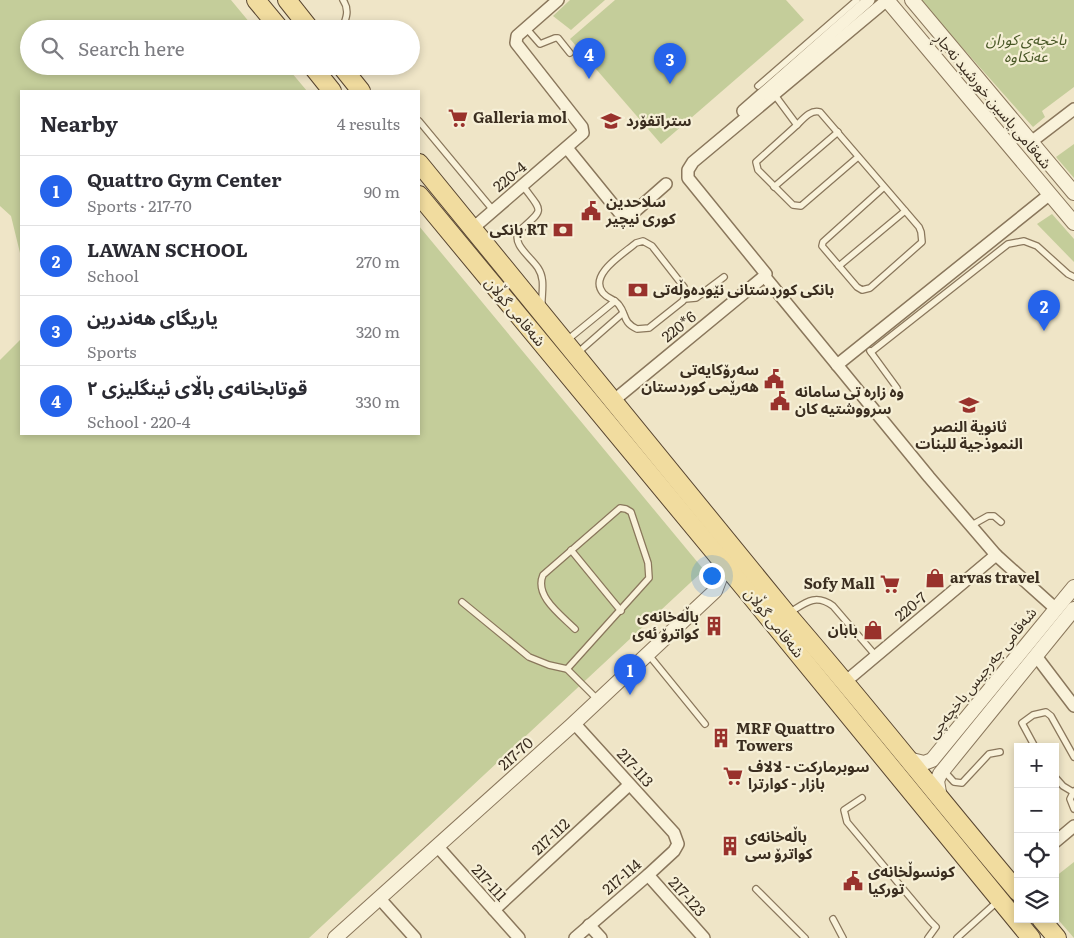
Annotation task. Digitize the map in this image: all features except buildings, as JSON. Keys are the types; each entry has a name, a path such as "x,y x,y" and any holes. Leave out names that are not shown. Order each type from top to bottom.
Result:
{"main road":[{"path":"256,0 273,20"},
{"path":"287,0 303,20"},
{"path":"319,75 331,90"},
{"path":"348,75 360,90"},
{"name":"شەقامی گوڵان","path":"420,164 940,799 1014,882"},
{"name":"شەقامی گوڵان","path":"420,196 724,562 1031,938"},
{"path":"437,217 434,211 436,204 442,200 451,203"},
{"path":"1044,923 1057,938"}],"street":[{"path":"526,28 558,0"},
{"path":"869,0 683,164 681,177 685,186 764,277 996,555 1056,609"},
{"path":"764,277 690,181 687,174 689,168 693,162 887,0"},
{"name":"شەقامی یاسین خورشید نەجاڕ","path":"887,0 1074,223"},
{"name":"شەقامی یاسین خورشید نەجاڕ","path":"912,0 1074,193"},
{"name":"220-4","path":"472,229 582,134 583,128 516,45 516,38 526,28"},
{"path":"1031,142 1074,109"},
{"path":"567,148 619,212 625,216 632,214 666,184"},
{"path":"837,365 868,348 1050,194"},
{"name":"220*6","path":"613,401 764,277"},
{"name":"220-7","path":"845,682 996,555"},
{"name":"217-70","path":"335,938 574,723 715,591 724,570 724,562"},
{"path":"715,591 731,587 745,589"},
{"name":"شەقامی جەرجیس باخچەچی","path":"908,760 920,763 929,762 1074,587"},
{"name":"شەقامی جەرجیس باخچەچی","path":"940,799 937,779 943,770 1074,610"},
{"path":"1036,656 1074,706"},
{"name":"217-113","path":"574,723 674,833"},
{"path":"943,746 941,753 943,759 950,760 954,756"},
{"name":"217-112","path":"494,910 629,785"},
{"path":"1059,839 1074,826"},
{"name":"217-114","path":"575,938 674,851 678,844 674,833"},
{"name":"217-111","path":"438,847 519,938"},
{"name":"217-123","path":"648,875 704,938"},
{"path":"380,899 415,938"},
{"path":"589,925 601,938"}],"lane":[{"path":"344,0 346,2 346,20"},
{"path":"758,86 856,0"},
{"path":"526,28 540,44 558,38 570,53"},
{"path":"774,94 797,125"},
{"path":"858,157 802,206 792,205 758,170 756,162 809,114 816,111 820,112 905,211 922,232 922,242 870,288 862,290 857,287 822,246 823,242 884,187"},
{"path":"420,122 493,210"},
{"path":"774,187 838,132"},
{"path":"523,186 538,206 539,211 519,231 517,241 541,274 543,284 542,305 545,316"},
{"path":"839,266 905,211"},
{"path":"685,298 684,287 652,246 643,241 636,243 600,276 598,284 606,297 615,301 620,306 625,320 638,329 649,328 685,298 696,298 724,277"},
{"path":"897,388 868,348 1008,244 1024,241 1037,246 1068,274 1074,277"},
{"path":"565,341 615,301"},
{"path":"578,358 582,349 623,313"},
{"path":"567,669 649,578 648,563 631,512 626,509 620,508 543,575 541,587 544,597 575,629"},
{"path":"972,525 988,516 994,516 1001,522"},
{"path":"571,550 621,611"},
{"path":"787,614 815,599 824,600 833,606 876,656"},
{"path":"462,602 529,657 549,666 567,669 598,700"},
{"path":"648,654 705,724"},
{"path":"1033,743 1022,724 1033,715 1046,712 1051,716 1074,757"},
{"path":"943,770 954,782 962,783 990,754 1000,752"},
{"path":"1059,782 1074,792 1070,799 1074,809"},
{"path":"862,798 844,810 847,822 936,927 928,938"},
{"path":"756,890 805,938"},
{"path":"957,938 999,900"},
{"path":"833,919 843,938"}],"green space":[{"path":"0,0 231,0 248,20 20,20 20,75 294,75 306,90 20,90 20,253 11,216 0,206"},
{"path":"570,0 605,0 571,30 553,16"},
{"path":"615,0 786,0 804,20 661,144 570,39"},
{"name":"باخچەی کوران عەنکاوە","path":"920,0 1074,0 1074,87 1042,111 1045,117 1033,127"},
{"path":"1074,144 1074,178 1056,157"},
{"path":"1052,214 1074,239 1074,262 1037,224"},
{"path":"420,227 704,570 309,938 0,938 0,360 20,340 20,435 420,435"},
{"path":"1074,862 1074,938 1059,921 1059,874"}],"place":[{"name":"قوتابخانەی باڵای ئینگلیزی ۲","path":"589,79"},
{"name":"یاریگای هەندرین","path":"670,84"},
{"name":"Galleria mol","path":"458,118"},
{"name":"ستراتفۆرد","path":"611,121"},
{"name":"سلاحدین كوری نیچیر","path":"591,211"},
{"name":"بانكی RT","path":"563,230"},
{"name":"بانکی کوردستانی نێودەوڵەتی","path":"638,290"},
{"name":"LAWAN SCHOOL","path":"1044,331"},
{"name":"سەرۆكایەتی هەرێمی كوردستان","path":"774,379"},
{"name":"وه زاره تى سامانه سرووشتيه كان","path":"780,401"},
{"name":"ثانوية النصر النموذجية للبنات","path":"969,405"},
{"name":"arvas travel","path":"935,578"},
{"name":"Sofy Mall","path":"890,584"},
{"name":"باڵەخانەی کواترۆ ئەی","path":"714,626"},
{"name":"بابان","path":"873,630"},
{"name":"Quattro Gym Center","path":"630,695"},
{"name":"MRF Quattro Towers","path":"721,738"},
{"name":"سوبرماركت - لالاف بازار - كوارترا","path":"733,776"},
{"name":"باڵەخانەی کواترۆ سی","path":"730,846"},
{"name":"کونسوڵخانەی تورکیا","path":"853,881"}]}
